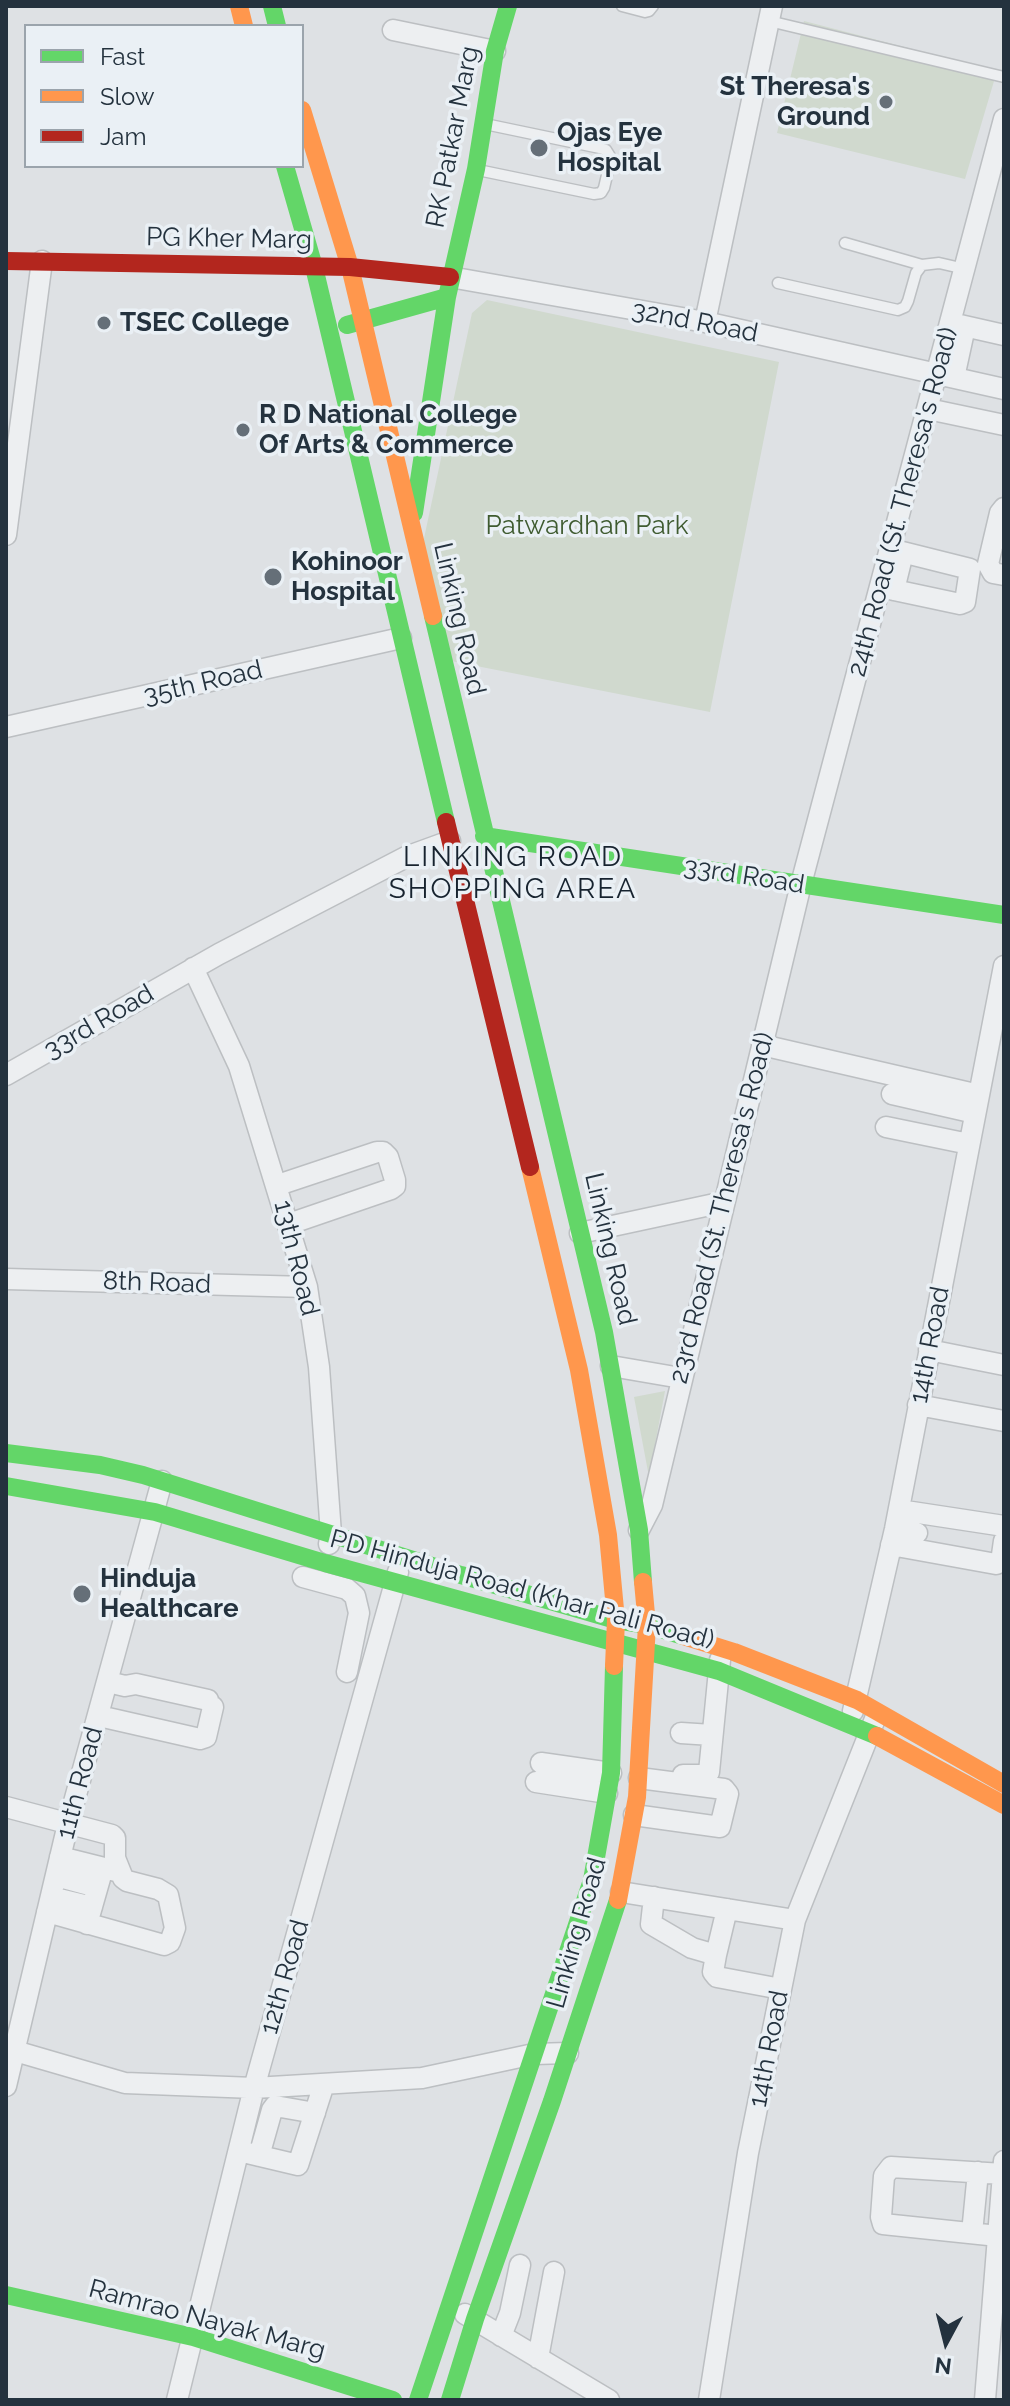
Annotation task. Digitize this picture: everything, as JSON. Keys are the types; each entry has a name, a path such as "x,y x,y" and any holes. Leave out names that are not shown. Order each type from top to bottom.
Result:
{"main road":[{"name":"RK Patkar Marg","path":"412,530 448,287 476,169 495,51 508,6"},
{"name":"Linking Road","path":"304,117 350,267 611,1366 639,1530 647,1625 639,1774 619,1900 450,2400"},
{"name":"Linking Road","path":"286,168 314,267 579,1370 608,1535 616,1620 609,1783 592,1880 418,2400"},
{"name":"PG Kher Marg","path":"6,261 350,267 448,287"},
{"path":"329,331 448,287"},
{"name":"33rd Road","path":"484,836 1004,915"},
{"path":"579,1370 611,1366"},
{"name":"PD Hinduja Road (Khar Pali Road)","path":"6,1453 100,1465 162,1481 403,1557 722,1648 857,1700 1004,1784"},
{"name":"PD Hinduja Road (Khar Pali Road)","path":"6,1486 155,1512 309,1572 364,1574 719,1671 849,1722 1004,1805"},
{"name":"Ramrao Nayak Marg","path":"6,2295 193,2337 393,2400"}],"street":[{"path":"705,322 770,14"},
{"path":"393,30 495,51"},
{"name":"24th Road (St. Theresa's Road)","path":"801,884 887,588 928,409 944,372 958,325 965,269 1000,158"},
{"path":"6,535 42,261"},
{"name":"32nd Road","path":"448,287 705,322 1004,387"},
{"path":"958,325 1004,335"},
{"path":"928,409 1004,425"},
{"path":"1004,508 1000,513 988,564 993,573 1004,575"},
{"path":"887,588 962,605 965,602 970,569 896,551"},
{"name":"35th Road","path":"6,727 401,638"},
{"name":"33rd Road","path":"6,1075 193,968 406,857 450,841"},
{"name":"23rd Road (St. Theresa's Road)","path":"639,1530 652,1505 801,884"},
{"name":"14th Road","path":"849,1722 857,1700 929,1386 929,1350 1004,966"},
{"name":"13th Road","path":"193,968 239,1066 307,1287 319,1367 331,1534 309,1572"},
{"path":"762,1045 977,1104"},
{"path":"892,1094 977,1104"},
{"path":"886,1127 969,1144"},
{"path":"278,1185 377,1152 383,1152 388,1157 395,1180 395,1186 391,1189 289,1224"},
{"path":"580,1233 724,1202"},
{"name":"8th Road","path":"6,1279 307,1287"},
{"path":"929,1350 1004,1365"},
{"path":"611,1366 681,1378"},
{"path":"929,1386 1004,1421"},
{"name":"11th Road","path":"6,2086 10,2049 68,1824 99,1716 117,1688 162,1481"},
{"path":"895,1528 1004,1526"},
{"path":"895,1528 917,1533"},
{"path":"895,1528 996,1564 1001,1562 1004,1541"},
{"name":"12th Road","path":"177,2400 249,2154 254,2088 369,1676 391,1582 403,1557"},
{"path":"309,1572 354,1596 391,1582"},
{"path":"364,1574 354,1596 359,1613 340,1670 369,1676"},
{"path":"639,1774 705,1775 709,1769 722,1648"},
{"path":"99,1716 120,1721 200,1739 206,1737 210,1704 136,1684 117,1688 120,1721"},
{"name":"14th Road","path":"709,2400 788,1919 879,1712"},
{"path":"681,1733 712,1735"},
{"path":"539,1772 609,1783"},
{"path":"634,1815 720,1827 728,1794 724,1789 639,1774"},
{"path":"6,1807 112,1835 115,1838 101,1888"},
{"path":"55,1879 101,1888"},
{"path":"55,1879 101,1888"},
{"path":"55,1879 101,1888"},
{"path":"619,1900 652,1906 727,1909 788,1919"},
{"path":"652,1906 651,1924 692,1948 716,1955"},
{"path":"727,1909 714,1975 775,1988"},
{"path":"10,2049 125,2083 254,2088 422,2078 534,2054 568,2053"},
{"path":"315,2113 275,2106 249,2154 298,2165 315,2113 324,2084"},
{"path":"985,2400 1004,2161"},
{"path":"998,2236 883,2224 884,2176 891,2167 1003,2174"},
{"path":"972,2233 978,2172"},
{"path":"501,2336 510,2313 520,2265"},
{"path":"538,2358 554,2272"},
{"path":"486,2289 514,2294"},
{"path":"451,2306 609,2400"},
{"path":"513,2316 545,2321"}],"lane":[{"path":"622,6 645,12 653,6"},
{"path":"770,14 1004,77"},
{"path":"476,169 594,194 601,193 604,188 611,158 606,150 600,148 484,124"},
{"path":"845,243 922,265 939,263 965,269"},
{"path":"778,283 898,310 905,307 922,265"}],"green space":[{"name":"St Theresa's Ground","path":"804,21 997,71 965,179 777,133"},
{"name":"Patwardhan Park","path":"487,300 779,362 710,712 451,661 423,543 472,313"},
{"path":"665,1391 649,1477 634,1397"}],"traffic: fast":[{"path":"272,6 276,24"},
{"path":"414,513 447,297 476,169 495,51 508,6"},
{"path":"286,168 314,267 446,822"},
{"path":"347,325 447,297"},
{"path":"433,616 604,1332 639,1530 643,1582"},
{"path":"484,836 1004,915"},
{"path":"6,1453 100,1465 143,1475 461,1575 683,1636"},
{"path":"6,1486 155,1512 325,1563 719,1671 877,1736"},
{"path":"418,2400 592,1880 611,1773 614,1666"},
{"path":"450,2400 618,1900"},
{"path":"6,2295 193,2337 393,2400"}],"traffic: slow":[{"path":"239,6 244,24"},
{"path":"304,117 350,267 433,616"},
{"path":"530,1167 579,1370 608,1535 616,1620 614,1666"},
{"path":"618,1900 637,1797 647,1625 643,1582"},
{"path":"683,1636 734,1652 857,1700 1004,1784"},
{"path":"877,1736 1004,1805"}],"traffic: jam":[{"path":"6,261 350,267 450,277"},
{"path":"446,822 530,1167"}],"place":[{"name":"St Theresa's Ground","path":"886,102"},
{"name":"Ojas Eye Hospital","path":"539,148"},
{"name":"TSEC College","path":"104,323"},
{"name":"R D National College Of Arts & Commerce","path":"243,430"},
{"name":"Kohinoor Hospital","path":"273,577"},
{"name":"Hinduja Healthcare","path":"82,1594"}],"district":[{"name":"LINKING ROAD SHOPPING AREA","path":"513,874"}]}
